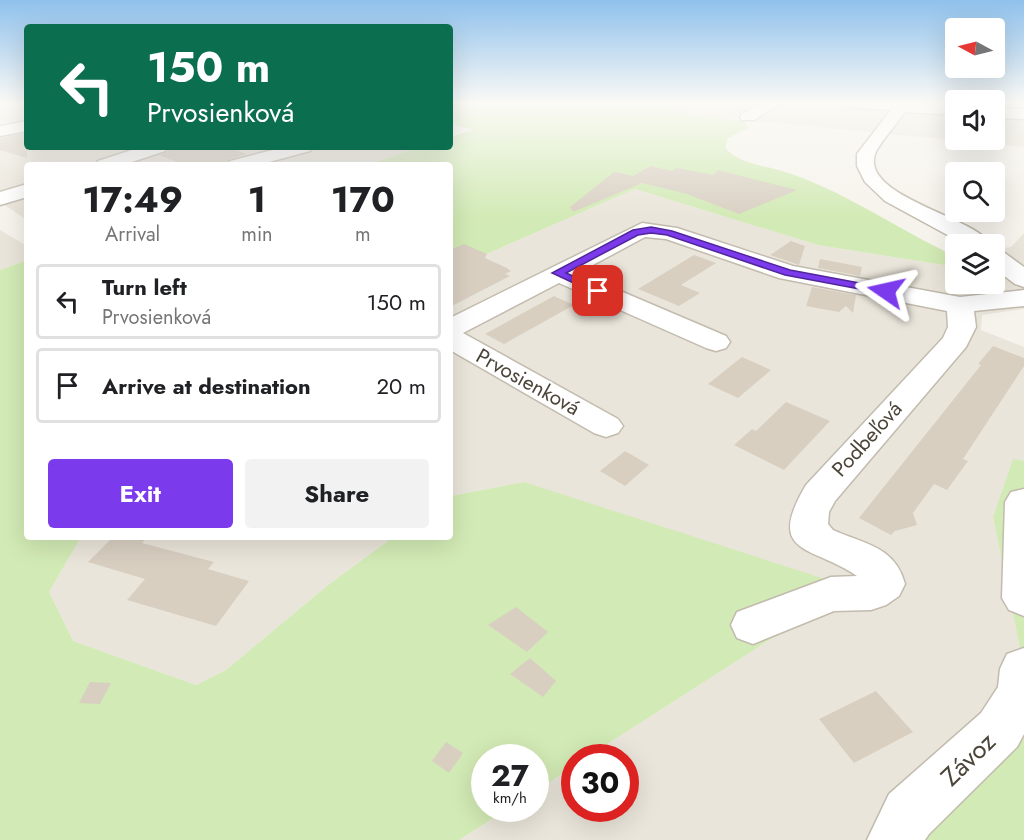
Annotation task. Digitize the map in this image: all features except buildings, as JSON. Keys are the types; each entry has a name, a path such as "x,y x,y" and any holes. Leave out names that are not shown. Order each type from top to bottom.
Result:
{"street":[{"path":"865,141 864,163 873,180 898,200 961,234"},
{"path":"114,162 150,150"},
{"path":"248,162 293,150"},
{"path":"0,199 24,191"},
{"name":"Prvosienková","path":"453,327 636,232 651,230 669,233 788,273 960,305 1014,299"},
{"path":"1005,256 1024,260"},
{"path":"1005,263 1024,279"},
{"path":"557,273 716,342"},
{"name":"Podbeľová","path":"753,625 831,594 871,593 884,584 879,569 858,556 817,541 809,532 801,536 811,507 819,494 956,340 962,327 960,305"},
{"name":"Prvosienková","path":"453,340 606,426"},
{"path":"1024,502 1022,514 1024,598"},
{"name":"Závoz","path":"895,840 909,814 999,730 1021,693 1024,669"}],"shaded area":[{"path":"0,141 24,141 24,150 410,150 376,162 24,162 24,218 0,202"},
{"path":"1005,141 1024,141 1024,147 1005,145"},
{"path":"635,189 818,245 945,265 945,294 1005,294 1005,248 1011,247 1024,233 1024,309 982,315 981,330 1024,347 1024,461 1013,460 993,517 1021,653 916,840 459,840 487,822 549,822 549,782 561,775 561,822 639,822 639,744 607,744 796,623 524,482 453,495 453,269"},
{"path":"0,230 24,244 24,261 0,270"},
{"path":"79,540 389,540 327,586 226,670 196,685 73,641 49,592"}],"green space":[{"path":"453,141 727,141 725,148 737,157 803,178 847,198 945,251 945,265 818,245 635,189 453,269 453,162 376,162 410,150 453,150"},
{"path":"24,261 24,540 79,540 49,592 73,641 196,685 226,670 327,586 389,540 453,540 453,495 524,482 828,580 796,623 607,744 561,744 561,775 549,782 549,744 471,744 471,822 487,822 459,840 0,840 0,270"},
{"path":"1013,459 1024,461 1024,840 916,840 1021,653 993,517"}],"route":[{"path":"598,291 557,273 636,232 651,230 669,233 788,273 886,291"}]}
